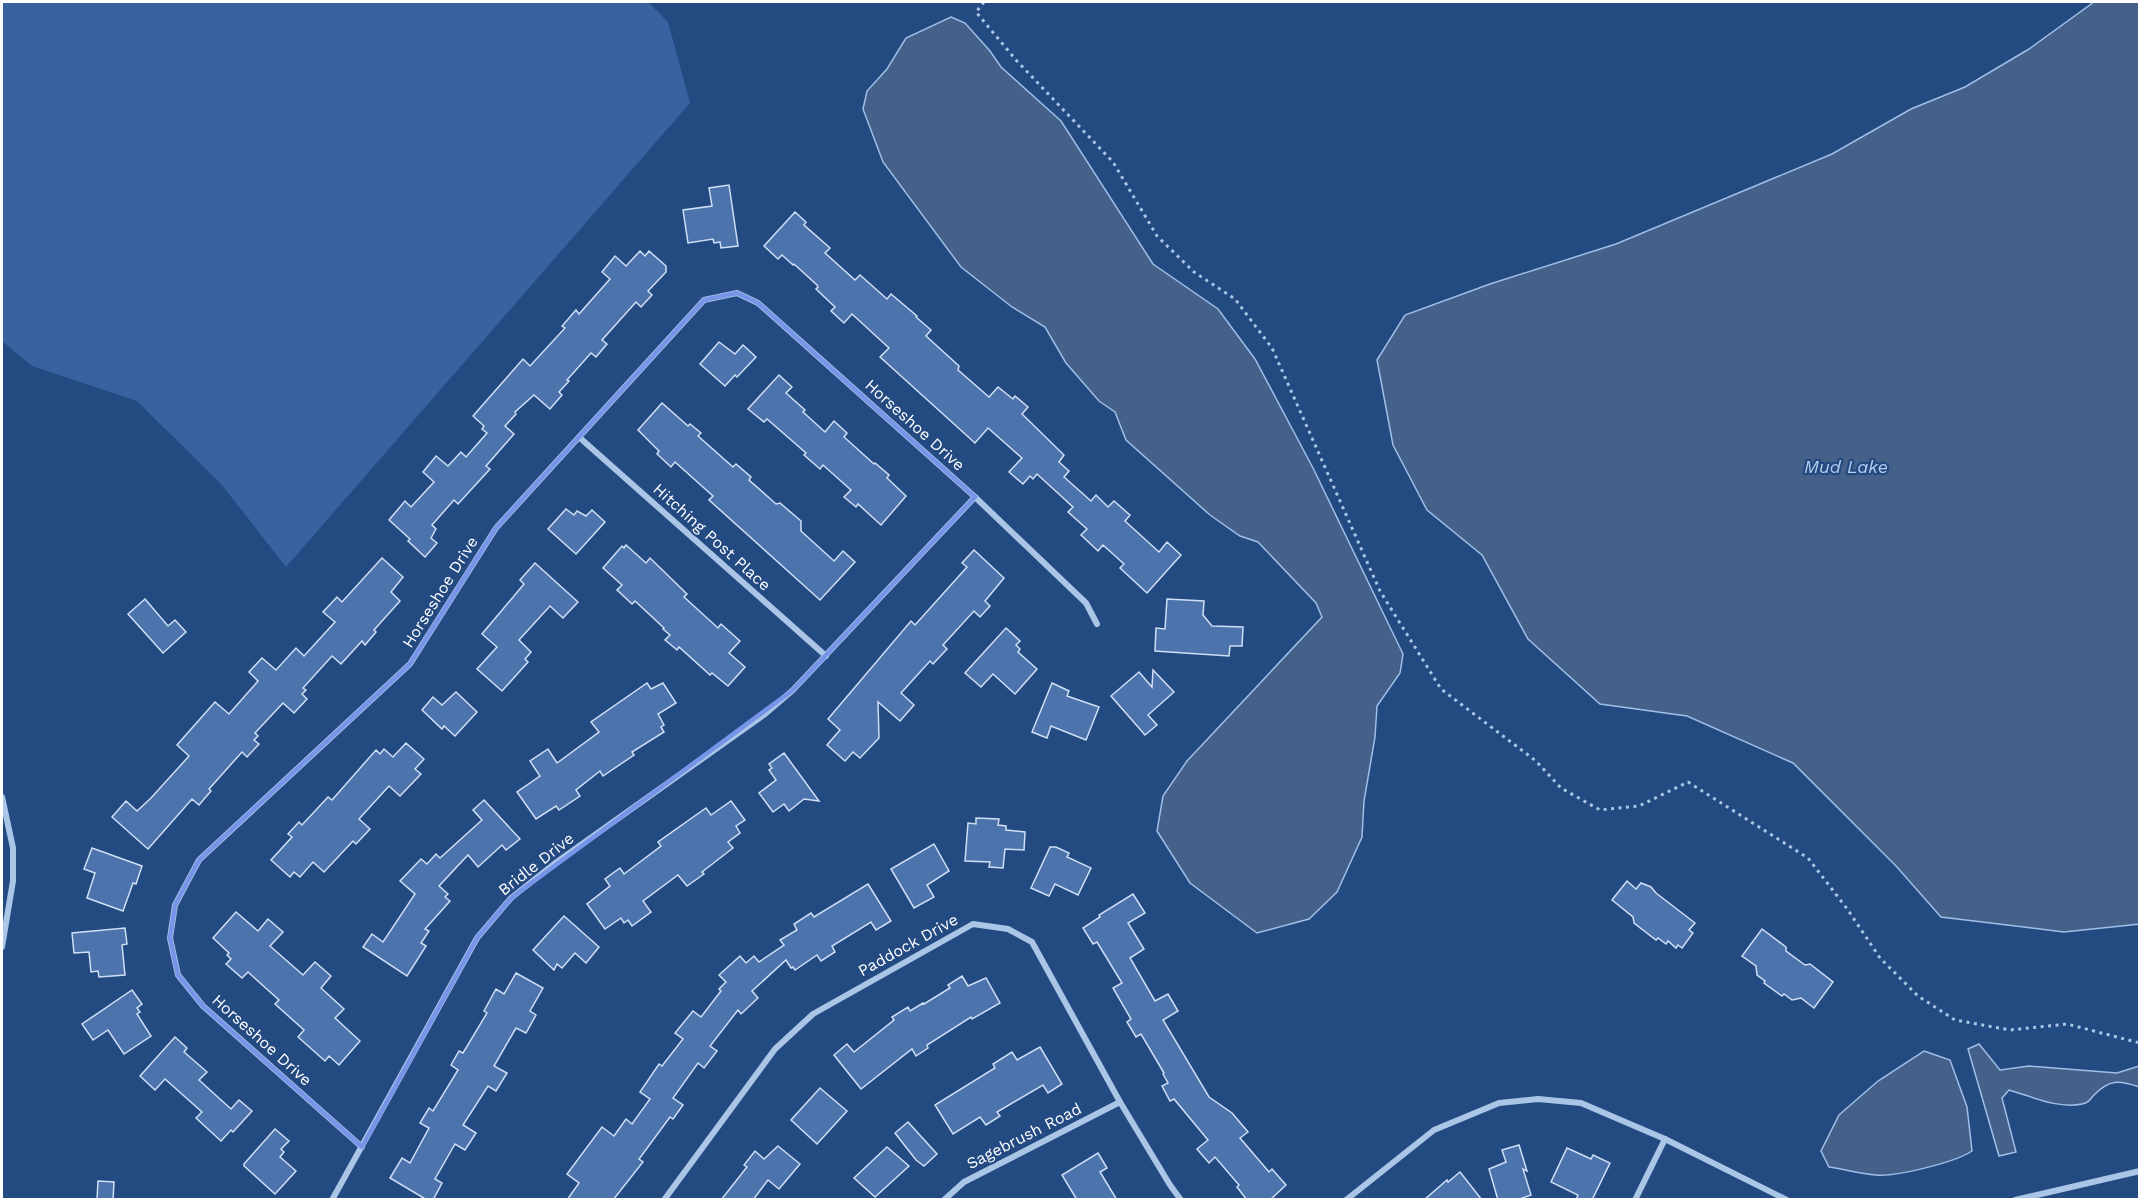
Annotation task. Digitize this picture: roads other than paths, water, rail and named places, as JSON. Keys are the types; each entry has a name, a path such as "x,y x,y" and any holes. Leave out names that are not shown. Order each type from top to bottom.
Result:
{"street":[{"name":"Horseshoe Drive","path":"362,1148 203,1006 178,975 170,938 175,905 199,860 410,664 496,528 704,300 737,293 758,303 975,497 1086,603 1097,624"},
{"name":"Hitching Post Place","path":"580,438 826,656"},
{"path":"826,656 975,497"},
{"name":"Bridle Drive","path":"332,1200 477,938 511,898 554,864 765,714 793,690 826,656"},
{"path":"2,797 13,849 13,881 2,947"},
{"name":"Paddock Drive","path":"663,1200 775,1048 813,1014 973,924 1008,929 1032,942 1120,1102 1181,1200"},
{"path":"1346,1200 1434,1130 1499,1103 1538,1099 1581,1103 1665,1139 1787,1200"},
{"name":"Sagebrush Road","path":"944,1200 964,1182 1120,1102"},
{"path":"1635,1200 1665,1139"},
{"path":"2016,1200 2139,1171"}],"water":[{"name":"Mud Lake","path":"2094,2 2139,2 2140,924 2064,932 1941,917 1896,866 1793,763 1687,716 1600,704 1528,639 1482,555 1427,510 1393,445 1377,360 1405,315 1490,284 1616,244 1832,154 1911,109 1965,87 2029,49"},
{"path":"951,17 965,23 1001,67 1061,121 1153,264 1218,309 1255,359 1313,468 1403,654 1400,673 1377,706 1375,737 1364,801 1362,837 1337,892 1309,919 1257,933 1190,883 1157,831 1163,796 1187,761 1322,617 1316,603 1258,542 1240,536 1210,515 1126,440 1115,412 1099,401 1066,363 1045,327 1012,307 961,267 883,162 863,109 867,91 887,69 906,38"},
{"path":"1979,1044 2000,1070 2029,1066 2117,1073 2139,1066 2139,1087 2114,1082 2104,1086 2087,1102 2073,1105 2046,1102 2009,1090 2002,1098 2016,1152 1999,1156 1968,1049"},
{"path":"1924,1051 1950,1060 1967,1107 1972,1151 1940,1164 1885,1175 1864,1174 1829,1167 1821,1151 1839,1115 1878,1081"}]}
